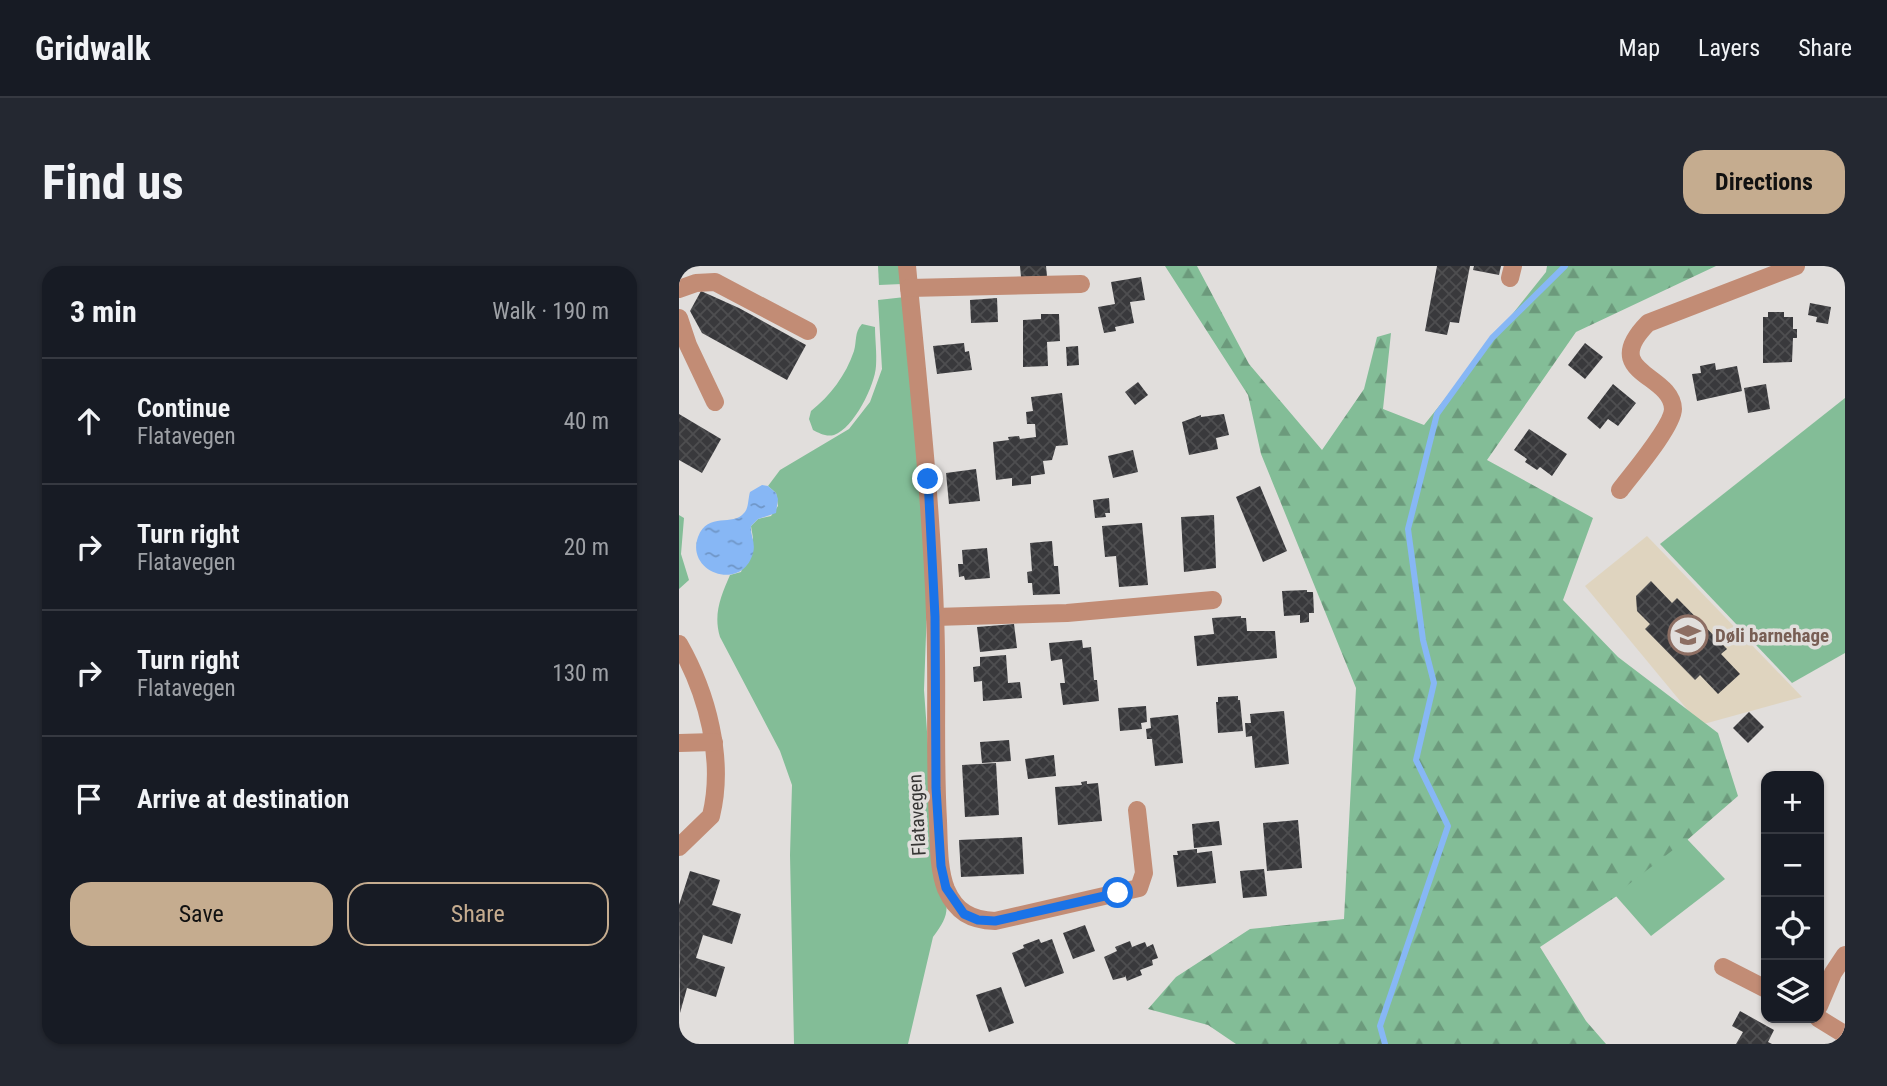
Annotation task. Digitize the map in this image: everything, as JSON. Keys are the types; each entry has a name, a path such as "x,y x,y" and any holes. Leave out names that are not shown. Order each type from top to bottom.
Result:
{"street":[{"name":"Flatavegen","path":"907,266 928,479 935,617 936,788 941,866 946,888 964,914 978,920 995,921 1139,888 1144,873 1137,810"},
{"path":"1620,490 1664,431 1673,411 1670,394 1635,366 1631,352 1637,334 1648,323 1796,266"},
{"path":"679,289 696,283 715,282 808,331"},
{"path":"909,288 1081,284"},
{"path":"679,318 688,345 715,402"},
{"path":"935,617 1067,613 1213,600"},
{"path":"679,644 705,706 714,742 711,816 679,848"},
{"path":"679,743 714,742"},
{"path":"1824,994 1845,955"},
{"path":"1723,967 1761,984"},
{"path":"1824,1023 1842,1038"}],"shaded area":[{"path":"1647,536 1802,697 1700,725 1585,586"}],"green space":[{"path":"878,266 900,266 902,284 879,285"},
{"path":"1165,266 1197,266 1249,364 1322,450 1364,389 1377,337 1391,333 1383,409 1424,425 1546,272 1547,266 1716,266 1576,332 1487,460 1593,518 1563,600 1618,657 1718,733 1738,796 1641,880 1540,947 1586,1021 1606,1044 1236,1044 1208,1025 1148,1009 1176,977 1250,929 1344,919 1356,688 1261,454 1248,395"},
{"path":"905,297 923,501 927,607 924,690 938,884 945,899 946,911 933,937 908,1044 794,1044 790,855 792,785 780,751 720,637 718,613 730,575 741,572 753,538 751,526 758,519 771,516 778,506 776,493 768,486 780,470 849,429 870,402 882,369 878,300"},
{"path":"862,324 875,327 876,366 872,384 856,415 842,431 834,435 820,433 813,430 809,419 811,411 825,399 842,377 851,360"},
{"path":"1845,398 1845,653 1792,683 1660,544"},
{"path":"679,515 684,518 681,554 689,580 679,589"},
{"path":"1687,839 1725,879 1651,936 1615,895"}],"water":[{"path":"762,485 768,486 776,493 776,513 758,519 751,526 754,549 747,565 738,572 727,575 707,568 696,549 702,529 714,522 739,517 747,508 750,492"}],"building":[{"path":"1020,266 1046,266 1047,276 1021,277"},
{"path":"1437,266 1470,266 1459,323 1450,322 1447,335 1425,331"},
{"path":"1474,266 1501,266 1499,275 1473,270"},
{"path":"1141,277 1145,300 1130,302 1134,323 1115,327 1116,331 1104,333 1098,307 1115,304 1111,282"},
{"path":"701,291 739,308 806,345 787,380 702,333 690,311"},
{"path":"997,298 998,322 971,323 970,300"},
{"path":"1810,303 1831,307 1828,324 1816,322 1817,317 1808,315"},
{"path":"1768,312 1784,312 1784,317 1793,317 1793,329 1797,329 1797,338 1793,338 1792,362 1763,363 1763,317 1768,317"},
{"path":"1041,314 1059,314 1060,341 1047,342 1048,366 1023,367 1023,320 1041,319"},
{"path":"964,343 965,352 969,351 972,370 937,374 933,346"},
{"path":"1585,343 1603,357 1585,379 1568,365"},
{"path":"1078,346 1079,365 1067,366 1066,347"},
{"path":"1715,363 1716,370 1737,366 1742,391 1697,401 1692,374 1701,373 1700,366"},
{"path":"1138,382 1148,395 1135,405 1125,392"},
{"path":"1613,384 1636,403 1618,426 1608,419 1600,429 1587,418"},
{"path":"1766,384 1770,409 1748,413 1744,388"},
{"path":"1062,393 1068,445 1056,446 1052,460 1043,461 1045,474 1031,476 1031,484 1012,486 1012,478 996,480 993,442 1009,440 1008,437 1036,437 1035,424 1027,424 1026,412 1033,411 1031,397"},
{"path":"679,414 721,439 702,473 679,460"},
{"path":"1224,414 1229,435 1216,438 1218,449 1189,455 1182,422 1201,415"},
{"path":"1529,429 1567,454 1552,476 1540,467 1537,470 1525,462 1527,459 1514,450"},
{"path":"1133,450 1138,472 1113,478 1108,456"},
{"path":"976,469 980,501 949,504 946,473"},
{"path":"1260,486 1287,551 1263,562 1236,497"},
{"path":"1109,498 1110,513 1105,513 1106,517 1095,518 1093,500"},
{"path":"1214,515 1216,568 1184,572 1181,517"},
{"path":"1142,523 1148,585 1119,587 1116,556 1105,557 1102,526"},
{"path":"1052,541 1054,566 1058,566 1060,594 1033,595 1027,572 1032,571 1030,543"},
{"path":"987,548 990,578 965,580 964,576 959,577 958,564 963,564 962,550"},
{"path":"1651,581 1672,603 1677,598 1727,649 1721,654 1740,674 1718,694 1700,675 1695,680 1645,629 1650,624 1637,611 1636,596"},
{"path":"1282,591 1313,592 1314,613 1309,613 1309,622 1300,623 1300,615 1284,616"},
{"path":"1212,618 1246,618 1247,631 1275,631 1277,658 1197,666 1194,636 1214,634"},
{"path":"1014,624 1017,648 980,652 977,627"},
{"path":"1082,640 1083,648 1091,647 1099,701 1063,705 1060,683 1065,683 1062,659 1051,661 1049,643"},
{"path":"1006,655 1008,683 1020,682 1022,698 983,701 982,681 974,682 973,667 980,666 980,657"},
{"path":"1238,696 1243,731 1218,733 1218,697"},
{"path":"1146,706 1147,722 1141,723 1142,729 1120,731 1118,708"},
{"path":"1284,711 1289,764 1255,768 1252,736 1246,737 1245,723 1251,723 1250,714"},
{"path":"1749,712 1764,727 1748,743 1733,728"},
{"path":"1178,715 1183,763 1155,766 1152,739 1147,739 1146,729 1151,728 1150,718"},
{"path":"1009,740 1011,761 982,763 980,742"},
{"path":"1054,755 1056,776 1028,779 1025,759"},
{"path":"996,763 999,815 965,817 962,765"},
{"path":"1087,781 1087,784 1098,783 1102,821 1058,825 1055,787 1082,785 1081,782"},
{"path":"1298,820 1302,868 1267,871 1263,823"},
{"path":"1219,821 1222,845 1194,848 1192,824"},
{"path":"1022,837 1024,874 961,877 959,840"},
{"path":"1197,849 1197,853 1212,851 1216,883 1177,887 1173,855 1178,855 1177,851"},
{"path":"1264,869 1267,896 1243,898 1240,871"},
{"path":"690,871 720,880 712,905 741,914 732,944 703,935 696,958 725,967 716,997 687,988 680,1013 679,905"},
{"path":"1085,925 1095,951 1073,959 1063,933"},
{"path":"1039,939 1041,943 1052,939 1064,973 1025,987 1012,953"},
{"path":"1130,941 1132,947 1145,942 1147,947 1153,944 1158,958 1152,960 1153,965 1140,970 1142,975 1127,981 1125,975 1113,980 1104,957 1117,951 1115,947"},
{"path":"1001,987 1014,1023 989,1032 976,995"},
{"path":"1740,1011 1774,1030 1768,1042 1772,1044 1736,1044 1743,1032 1732,1026"}],"waterway":[{"path":"1385,1044 1380,1026 1448,826 1416,760 1434,683 1423,640 1408,529 1437,414 1492,338 1565,266"}],"place":[{"name":"Døli barnehage","path":"1688,635"}],"route":[{"path":"928,479 935,617 936,788 941,866 946,888 964,914 978,920 995,921 1118,893"}]}
